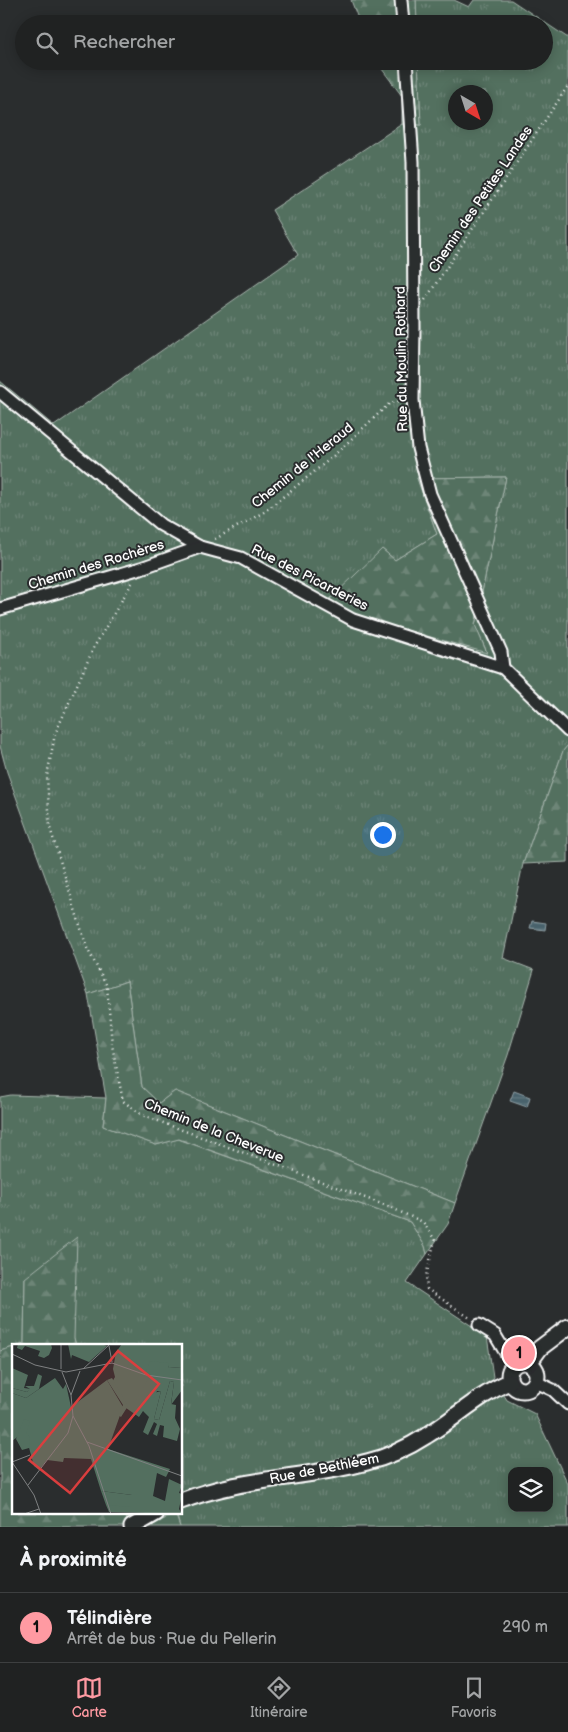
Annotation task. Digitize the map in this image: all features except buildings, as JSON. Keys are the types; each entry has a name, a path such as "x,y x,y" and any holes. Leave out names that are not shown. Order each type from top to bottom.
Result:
{"main road":[{"path":"529,1363 540,1348 568,1327"},
{"path":"523,1362 529,1363 537,1372 536,1382 533,1386 522,1391 513,1387 509,1382 509,1370 513,1365 523,1362"},
{"name":"Rue de Bethléem","path":"182,1501 204,1492 244,1483 339,1468 368,1462 391,1454 426,1436 496,1388 509,1382"},
{"path":"132,1527 154,1514"}],"street":[{"path":"401,0 402,15"},
{"name":"Rue du Moulin Rothard","path":"407,70 413,162 414,400 418,448 430,494 501,652 503,668"},
{"name":"Rue des Picarderies","path":"0,392 160,525 200,547 241,558 353,620 503,668"},
{"name":"Chemin des Rochères","path":"0,609 141,568 200,547"},
{"path":"503,668 568,731"},
{"path":"479,1325 495,1335 513,1365"},
{"path":"536,1382 553,1390 568,1404"}],"path":[{"name":"Chemin des Petites Landes","path":"422,304 568,86"},
{"name":"Chemin de l'Heraud","path":"200,547 264,512 330,459 390,403 414,400"},
{"name":"Chemin de la Cheverue","path":"141,568 90,655 55,734 47,776 50,828 87,948 107,986 112,1045 123,1101 142,1115 387,1206 423,1222 435,1240 426,1276 428,1288 479,1325"}],"green space":[{"path":"351,0 416,0 417,15 357,15"},
{"path":"416,0 454,0 469,7 474,0 511,0 534,15 417,15"},
{"path":"553,28 568,38 568,745 563,751 523,864 503,958 534,970 508,1055 455,1203 175,1091 159,1103 142,1087 127,981 88,994 7,772 0,746 0,381 54,426 298,255 272,210 402,124 421,125 418,70 553,70","holes":["506,477 475,626 487,652 382,549 395,560 437,534 417,478"]},
{"path":"383,70 418,70 421,125 402,124 402,96"},
{"path":"506,477 475,625 487,653 357,616 329,600 382,549 395,560 437,534 417,478"},
{"path":"568,745 568,862 523,864 563,751"},
{"path":"127,981 142,1087 159,1103 175,1091 455,1203 448,1224 427,1254 425,1246 410,1222 179,1139 156,1145 103,1126 106,1098 88,994"},
{"path":"11,1095 106,1098 103,1126 156,1145 178,1139 410,1222 425,1246 427,1254 407,1283 487,1336 493,1377 507,1400 535,1414 568,1484 568,1527 180,1527 176,1514 182,1514 182,1344 76,1344 74,1338 25,1278 24,1344 12,1344 12,1348 0,1351 0,1097"},
{"path":"77,1237 74,1338 76,1344 24,1344 25,1278"},
{"path":"12,1348 12,1514 125,1514 129,1527 0,1527 0,1351"},
{"path":"125,1514 173,1514 150,1527 129,1527"},
{"path":"175,1514 180,1527 150,1527"}],"water":[{"path":"532,921 546,923 545,930 530,928"},
{"path":"514,1091 530,1097 527,1107 510,1101"}],"place":[{"name":"Télindière","path":"519,1353"}]}
